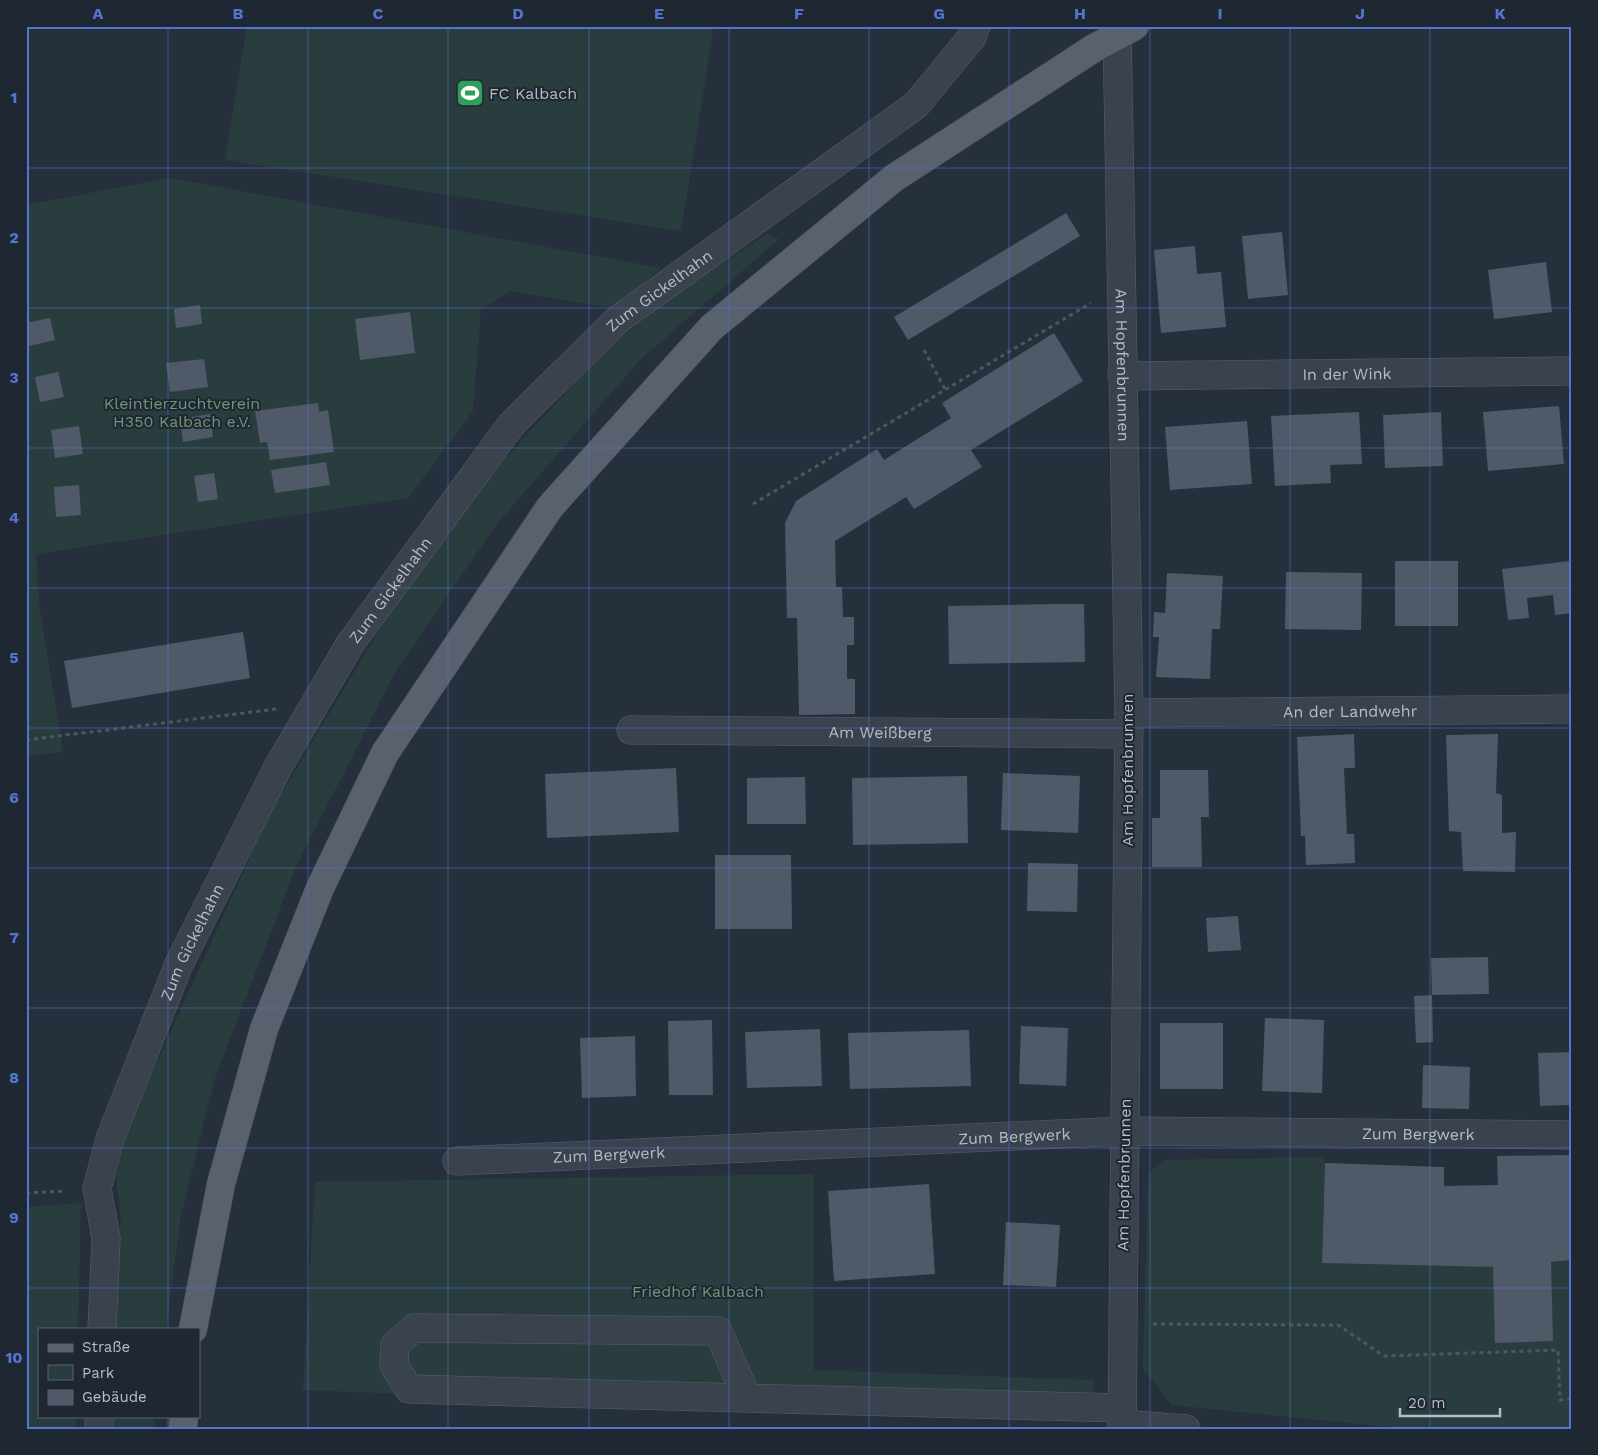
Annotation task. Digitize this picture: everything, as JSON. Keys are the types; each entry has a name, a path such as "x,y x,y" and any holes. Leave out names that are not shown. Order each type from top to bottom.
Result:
{"main road":[{"path":"193,1328 221,1184 264,1029 320,888 385,753 550,507 712,327 894,178 1094,48 1135,26"}],"street":[{"name":"Am Hopfenbrunnen","path":"1117,26 1128,724 1122,1420"},
{"name":"Zum Gickelhahn","path":"102,1328 106,1238 97,1188 112,1136 179,964 278,767 350,644 510,425 616,321 916,105 974,32"},
{"name":"In der Wink","path":"1122,376 1572,371"},
{"name":"An der Landwehr","path":"1128,724 1572,709"},
{"name":"Am Weißberg","path":"631,730 1128,724"},
{"name":"Zum Bergwerk","path":"457,1161 1124,1131 1572,1135"},
{"path":"747,1398 718,1331 414,1328 395,1346 394,1365 409,1389 747,1398 1122,1420 1186,1429"}],"path":[{"path":"753,504 1098,299"},
{"path":"924,350 945,389"},
{"path":"26,740 284,708 305,722"},
{"path":"26,1193 97,1188"},
{"path":"1122,1316 1145,1324 1338,1325 1384,1356 1558,1350 1560,1400 1572,1399"}],"green space":[{"name":"FC Kalbach","path":"247,26 714,26 681,231 225,160"},
{"name":"Kleintierzuchtverein H350 Kalbach e.V.","path":"170,178 661,268 612,308 511,291 481,309 473,411 408,498 36,554 40,610 63,752 26,756 26,205"},
{"path":"767,234 779,239 641,359 496,525 394,674 296,867 215,1078 181,1215 166,1328 111,1328 121,1221 116,1176 131,1119 271,811 389,614 501,463 609,346 695,281"},
{"path":"1325,1157 1322,1263 1493,1267 1572,1260 1572,1429 1409,1429 1172,1405 1143,1369 1148,1174 1163,1160"},
{"name":"Friedhof Kalbach","path":"814,1174 814,1370 1093,1380 1094,1421 303,1390 315,1182"},
{"path":"81,1203 78,1328 38,1328 38,1418 76,1418 76,1429 26,1429 26,1207"},
{"path":"112,1418 155,1418 153,1429 112,1429"}],"building":[{"path":"1066,213 1080,236 908,340 894,317"},
{"path":"1282,232 1288,295 1248,299 1242,236"},
{"path":"1195,246 1197,274 1221,272 1226,327 1161,333 1154,250"},
{"path":"1546,262 1552,312 1494,319 1488,270"},
{"path":"200,305 202,324 176,328 174,309"},
{"path":"410,312 415,353 360,360 355,319"},
{"path":"50,318 55,340 29,346 26,323"},
{"path":"1054,333 1083,381 971,450 982,467 914,509 906,497 835,541 836,587 842,587 843,617 854,617 854,645 847,645 847,679 855,679 855,714 799,715 797,618 787,618 785,523 796,501 877,449 884,460 951,418 942,403"},
{"path":"204,359 208,387 170,392 166,363"},
{"path":"58,372 64,397 40,402 35,377"},
{"path":"318,403 319,412 328,410 334,452 270,460 267,442 260,443 255,411"},
{"path":"1559,406 1564,464 1488,471 1483,412"},
{"path":"1359,412 1362,464 1330,465 1331,483 1275,486 1271,416"},
{"path":"1441,412 1443,466 1385,468 1383,415"},
{"path":"210,414 213,437 183,442 180,419"},
{"path":"1247,421 1252,484 1170,490 1165,427"},
{"path":"79,426 83,454 55,458 51,430"},
{"path":"326,462 330,485 275,493 271,470"},
{"path":"214,473 218,499 198,502 194,476"},
{"path":"79,485 81,515 56,517 54,487"},
{"path":"1395,561 1458,561 1458,626 1395,626"},
{"path":"1570,561 1572,613 1555,615 1553,595 1527,598 1529,618 1508,620 1502,569"},
{"path":"1286,572 1362,573 1361,630 1285,629"},
{"path":"1167,573 1223,576 1220,629 1212,629 1210,679 1156,677 1159,637 1153,637 1154,612 1165,613"},
{"path":"1084,604 1085,662 949,664 948,606"},
{"path":"243,632 250,678 72,708 64,661"},
{"path":"1354,734 1355,768 1344,768 1347,834 1354,834 1355,863 1306,865 1305,836 1301,836 1297,737"},
{"path":"1498,734 1496,793 1502,795 1502,833 1516,832 1515,872 1463,871 1461,832 1449,831 1446,735"},
{"path":"676,768 679,832 547,838 545,774"},
{"path":"1160,770 1208,770 1209,817 1201,817 1202,867 1152,867 1152,818 1160,818"},
{"path":"1003,773 1080,776 1078,833 1001,830"},
{"path":"967,776 968,843 853,845 852,778"},
{"path":"805,777 806,824 747,824 747,778"},
{"path":"715,855 791,855 792,929 715,929"},
{"path":"1028,863 1078,864 1077,912 1027,911"},
{"path":"1238,916 1241,950 1208,952 1206,918"},
{"path":"1488,957 1489,994 1432,995 1431,958"},
{"path":"1432,995 1433,1042 1416,1043 1414,996"},
{"path":"1265,1018 1324,1020 1322,1093 1262,1091"},
{"path":"712,1020 713,1095 669,1095 668,1021"},
{"path":"1160,1023 1223,1023 1223,1089 1160,1089"},
{"path":"1021,1026 1068,1028 1066,1086 1019,1084"},
{"path":"820,1029 822,1086 747,1088 745,1032"},
{"path":"969,1030 971,1086 850,1089 848,1033"},
{"path":"635,1036 636,1096 582,1098 580,1038"},
{"path":"1572,1052 1572,1105 1540,1106 1538,1053"},
{"path":"1423,1065 1470,1067 1469,1109 1422,1108"},
{"path":"1572,1155 1572,1260 1551,1262 1553,1341 1495,1343 1493,1267 1322,1263 1325,1163 1444,1167 1444,1186 1498,1185 1497,1156"},
{"path":"929,1184 935,1274 834,1281 828,1191"},
{"path":"1006,1222 1060,1225 1056,1287 1003,1285"}],"place":[{"name":"FC Kalbach","path":"470,93"}]}
